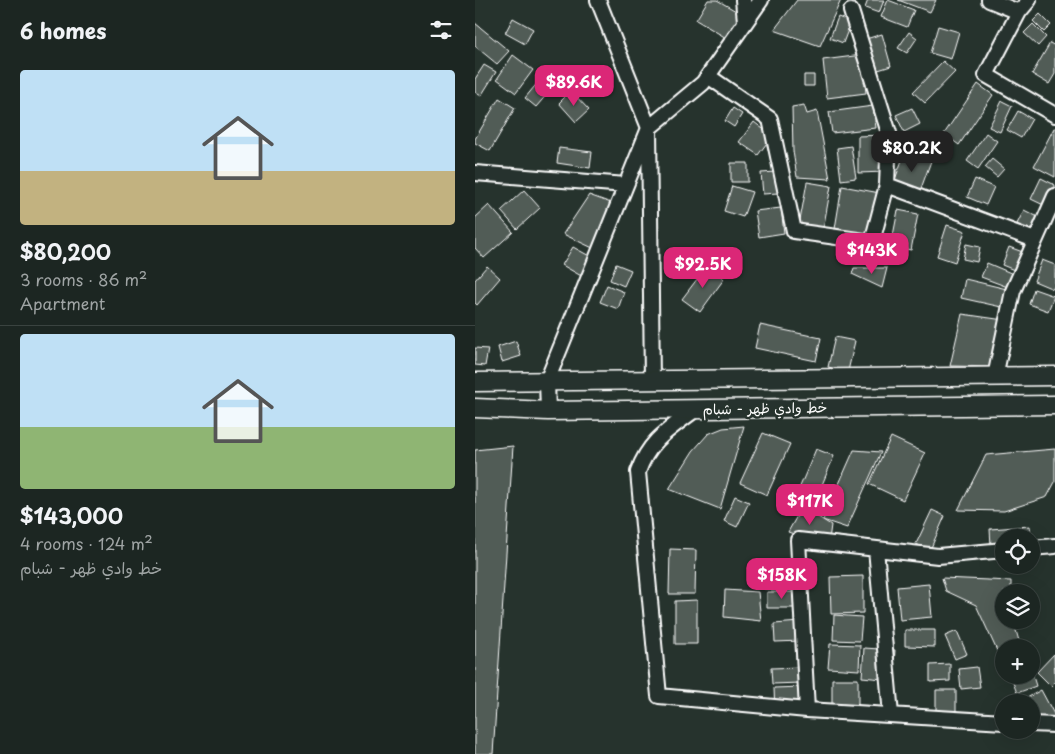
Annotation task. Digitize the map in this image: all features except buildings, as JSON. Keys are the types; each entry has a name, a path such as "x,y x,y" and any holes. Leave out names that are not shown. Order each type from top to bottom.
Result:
{"main road":[{"name":"خط وادي ظهر - شبام","path":"475,382 1055,376"},
{"name":"خط وادي ظهر - شبام","path":"475,408 548,411 1055,405"}],"street":[{"path":"599,0 649,128 652,380"},
{"path":"743,0 745,21"},
{"path":"548,411 547,381 649,128 703,83 761,0"},
{"path":"989,0 1019,12"},
{"path":"1029,0 1019,12 986,75 1055,115"},
{"path":"708,76 770,119 794,231 871,242 887,185 889,133 851,11"},
{"path":"475,173 626,185"},
{"path":"887,185 1035,240"},
{"path":"995,377 1013,292 1055,196"},
{"path":"696,409 671,427 650,446 638,472 659,696 807,710 995,721"},
{"path":"807,710 798,540 938,556 995,551"},
{"path":"1040,547 1055,546"},
{"path":"876,549 891,715"},
{"path":"1040,724 1055,725"}]}
